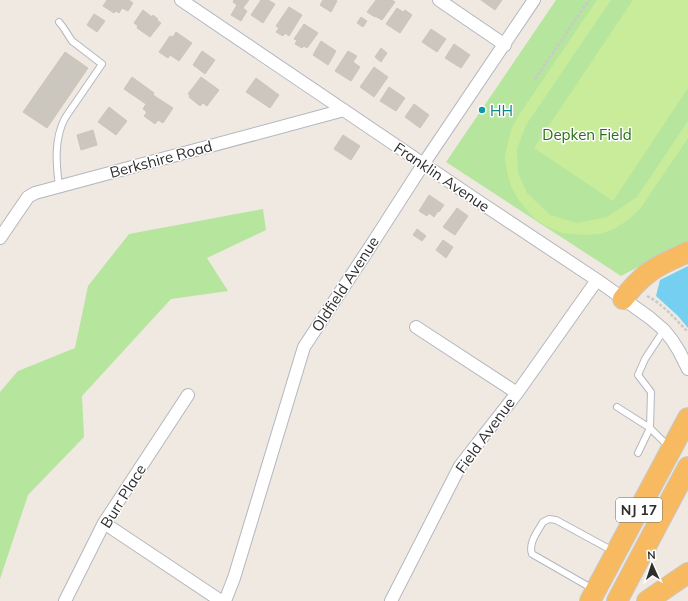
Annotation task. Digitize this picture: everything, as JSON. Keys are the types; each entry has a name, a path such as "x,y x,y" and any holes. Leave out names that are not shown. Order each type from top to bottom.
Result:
{"highway":[{"path":"623,299 645,275 688,252"},
{"name":"NJ 17","path":"593,596 688,418"},
{"name":"NJ 17","path":"617,601 688,467"},
{"path":"647,601 685,577"}],"street":[{"name":"Franklin Avenue","path":"181,0 597,280 650,318 664,330 679,351 688,369"},
{"path":"439,0 505,45"},
{"name":"Oldfield Avenue","path":"225,601 234,578 304,347 424,163 534,0"},
{"name":"Berkshire Road","path":"0,238 28,197 35,193 344,110"},
{"name":"Field Avenue","path":"391,601 460,466 517,393 597,280"},
{"path":"416,327 517,393"},
{"name":"Burr Place","path":"64,601 104,523 188,395"},
{"path":"104,523 221,601"}],"lane":[{"path":"59,186 56,169 56,150 59,132 65,118 102,64 72,41 60,22"},
{"path":"638,453 650,428 651,392 638,375 645,359 664,330"},
{"path":"617,407 650,428 672,450"},
{"path":"593,596 532,554 530,549 531,544 543,522 549,519 556,520 616,553"}],"path":[{"path":"535,79 589,0"},
{"path":"644,295 653,299 665,309 688,332"}],"green space":[{"name":"Depken Field","path":"556,0 688,0 688,241 621,276 446,162"},
{"path":"597,0 611,0 526,125 517,149 518,173 527,193 550,215 577,223 607,217 637,197 688,121 688,138 640,209 628,220 614,229 600,234 586,235 562,233 535,219 518,199 511,186 505,157 512,128 519,115"},
{"path":"633,0 688,0 688,88 613,201 534,148"},
{"path":"263,209 266,230 207,258 228,291 171,299 82,396 84,437 28,495 0,579 0,392 18,371 75,348 88,286 129,234"}],"water":[{"path":"688,266 688,328 678,316 656,296 660,280"}],"building":[{"path":"107,0 129,0 133,3 128,11 122,8 119,13 116,11 114,13 103,6"},
{"path":"234,0 249,0 243,8 247,11 241,21 231,15 237,5 233,2"},
{"path":"261,0 268,0 275,4 263,23 251,15"},
{"path":"323,0 337,1 331,12 320,5"},
{"path":"376,0 392,0 395,2 382,20 367,12"},
{"path":"481,0 502,0 495,10"},
{"path":"289,7 302,15 289,36 285,33 283,36 276,32 279,28 276,26"},
{"path":"397,8 403,12 405,10 412,15 400,33 386,24"},
{"path":"143,10 152,17 153,15 161,23 150,37 137,28 138,26 134,23"},
{"path":"94,14 105,21 97,32 87,25"},
{"path":"361,17 367,21 363,27 357,23"},
{"path":"304,24 318,33 307,48 304,46 302,48 295,44 297,40 294,39"},
{"path":"431,29 446,39 437,52 422,42"},
{"path":"176,32 192,43 179,61 170,55 168,58 159,52 170,36 173,37"},
{"path":"321,41 336,51 328,65 313,55"},
{"path":"454,44 470,55 461,68 445,58"},
{"path":"381,48 387,53 381,62 375,57"},
{"path":"202,51 215,60 205,74 193,65"},
{"path":"348,51 357,56 353,62 360,67 351,81 335,71"},
{"path":"65,52 88,68 47,128 23,112"},
{"path":"374,67 388,77 374,97 360,87"},
{"path":"132,77 154,93 153,95 173,108 163,123 158,120 155,124 144,116 147,112 143,109 146,104 124,89"},
{"path":"201,77 219,90 207,106 203,103 200,106 189,97 190,95 188,94"},
{"path":"256,78 279,95 270,108 246,92"},
{"path":"389,87 405,98 396,111 380,101"},
{"path":"414,104 429,115 420,128 405,117"},
{"path":"109,107 127,121 116,135 98,122"},
{"path":"93,130 97,145 81,150 77,135"},
{"path":"343,135 360,146 351,160 334,149"},
{"path":"429,195 444,205 434,217 429,213 427,216 419,211"},
{"path":"457,208 468,216 455,235 443,227"},
{"path":"417,229 426,236 422,241 413,235"},
{"path":"443,240 453,247 446,258 436,250"}],"place":[{"name":"HH","path":"482,110"}]}
